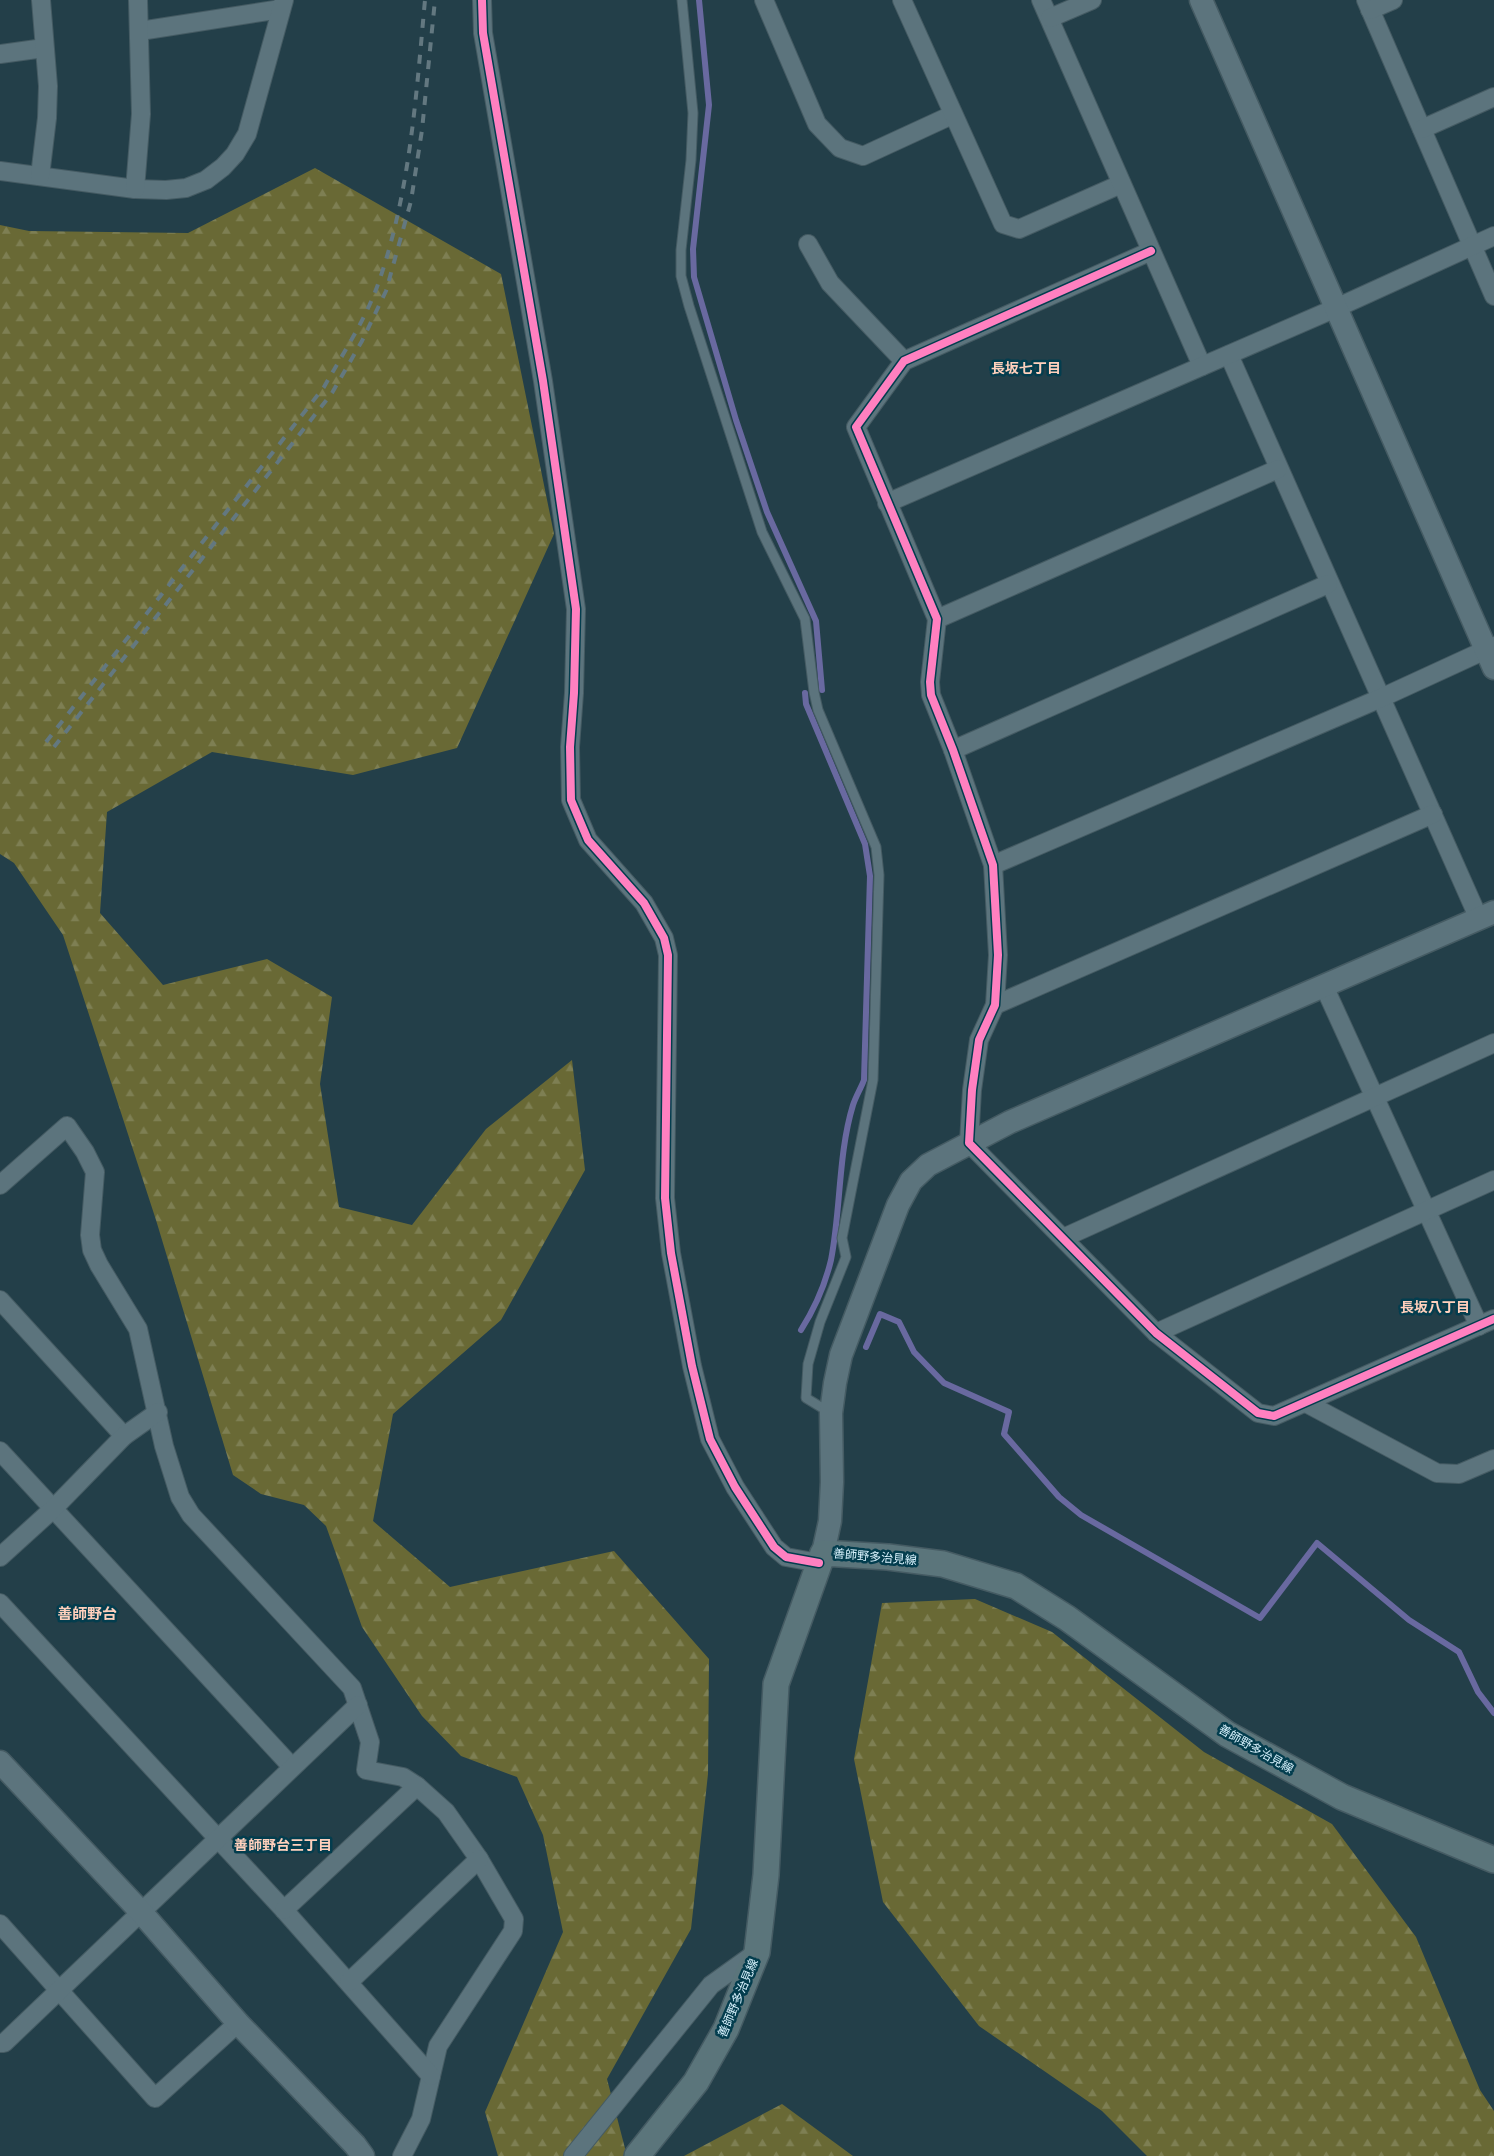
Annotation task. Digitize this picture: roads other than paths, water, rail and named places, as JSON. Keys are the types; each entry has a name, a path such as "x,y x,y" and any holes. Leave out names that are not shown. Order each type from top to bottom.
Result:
{"main road":[{"name":"善師野多治見線","path":"638,2156 696,2082 726,2029 757,1952 766,1875 776,1684 821,1558 888,1556 944,1564 1016,1586 1068,1618 1227,1734 1342,1797 1494,1860"}],"street":[{"path":"40,176 47,118 48,86 41,0"},
{"path":"134,189 141,114 138,0"},
{"path":"482,0 483,33 543,380 576,609 574,693 570,747 571,800 588,840 644,903 664,938 668,955 665,1198 671,1253 692,1366 710,1439 740,1495 774,1547 786,1557 821,1558 830,1521 832,1482 831,1413 835,1383 844,1346 898,1205 911,1181 928,1165 1010,1122 1486,915 1432,814 1328,584 1228,355"},
{"path":"764,0 818,124 840,148 863,156 952,115"},
{"path":"902,0 952,115 1003,224 1019,229 1121,184"},
{"path":"1041,0 1202,366"},
{"path":"1050,18 1092,0"},
{"path":"993,864 1381,698 1491,655 1201,0"},
{"path":"1393,0 1368,5 1494,296"},
{"path":"0,171 134,189 166,190 186,188 206,180 223,167 235,154 247,134 283,4 140,31"},
{"path":"0,54 44,48"},
{"path":"1422,129 1494,97"},
{"path":"886,502 1336,308 1494,236"},
{"path":"808,244 830,283 904,361"},
{"path":"1151,251 904,361 856,427 886,502 937,618 930,682 931,695 953,750 993,864 998,955 995,1005 979,1040 972,1090 968,1143 1156,1332 1258,1414 1274,1416 1486,1322 1425,1210 1324,986"},
{"path":"937,618 1278,469"},
{"path":"953,750 1328,584"},
{"path":"995,1005 1432,814"},
{"path":"1063,1238 1494,1043"},
{"path":"0,1185 67,1126 86,1152 95,1172 90,1235 92,1250 99,1265 138,1328 164,1446 180,1497 191,1515 352,1688 370,1742 366,1770 403,1777 446,1812 478,1859 514,1919 513,1931 438,2046 421,2119 402,2156"},
{"path":"1156,1332 1494,1180"},
{"path":"0,1300 124,1436"},
{"path":"1306,1403 1437,1472 1459,1474 1494,1459"},
{"path":"0,1557 53,1509 124,1436 158,1412"},
{"path":"0,1451 292,1768"},
{"path":"0,1603 284,1910 431,2076"},
{"path":"0,2043 4,2043 358,1705"},
{"path":"0,1762 141,1912 238,2023 355,2145 363,2156"},
{"path":"284,1910 416,1786"},
{"path":"349,1982 478,1859"},
{"path":"0,1924 60,1989 155,2098 238,2023"},
{"path":"573,2156 711,1985 757,1952"}],"lane":[{"path":"682,0 693,113 691,160 681,250 681,276 762,532 805,619 818,710 876,847 880,875 873,1080 842,1238 846,1257 820,1322 808,1364 806,1398 831,1413"}],"waterway":[{"path":"699,0 709,105 693,249 694,277 736,420 767,512 816,621 822,690"},
{"path":"801,1330 819,1296 831,1260 848,1124 853,1105 864,1080 870,876 865,844 806,704 805,693"},
{"path":"866,1347 880,1314 899,1322 914,1352 944,1383 1009,1412 1004,1434 1059,1497 1081,1515 1260,1618 1317,1543 1409,1620 1459,1652 1478,1692 1494,1713"}],"railway":[{"path":"46,742 324,387 366,313 377,287 388,252 404,181 415,109 425,0"},
{"path":"54,747 332,393 362,341 386,291 411,201 422,130 435,0"}],"district":[{"name":"長坂七丁目","path":"1026,368"},
{"name":"長坂八丁目","path":"1435,1307"},
{"name":"善師野台","path":"87,1614"},
{"name":"善師野台三丁目","path":"283,1845"}]}
